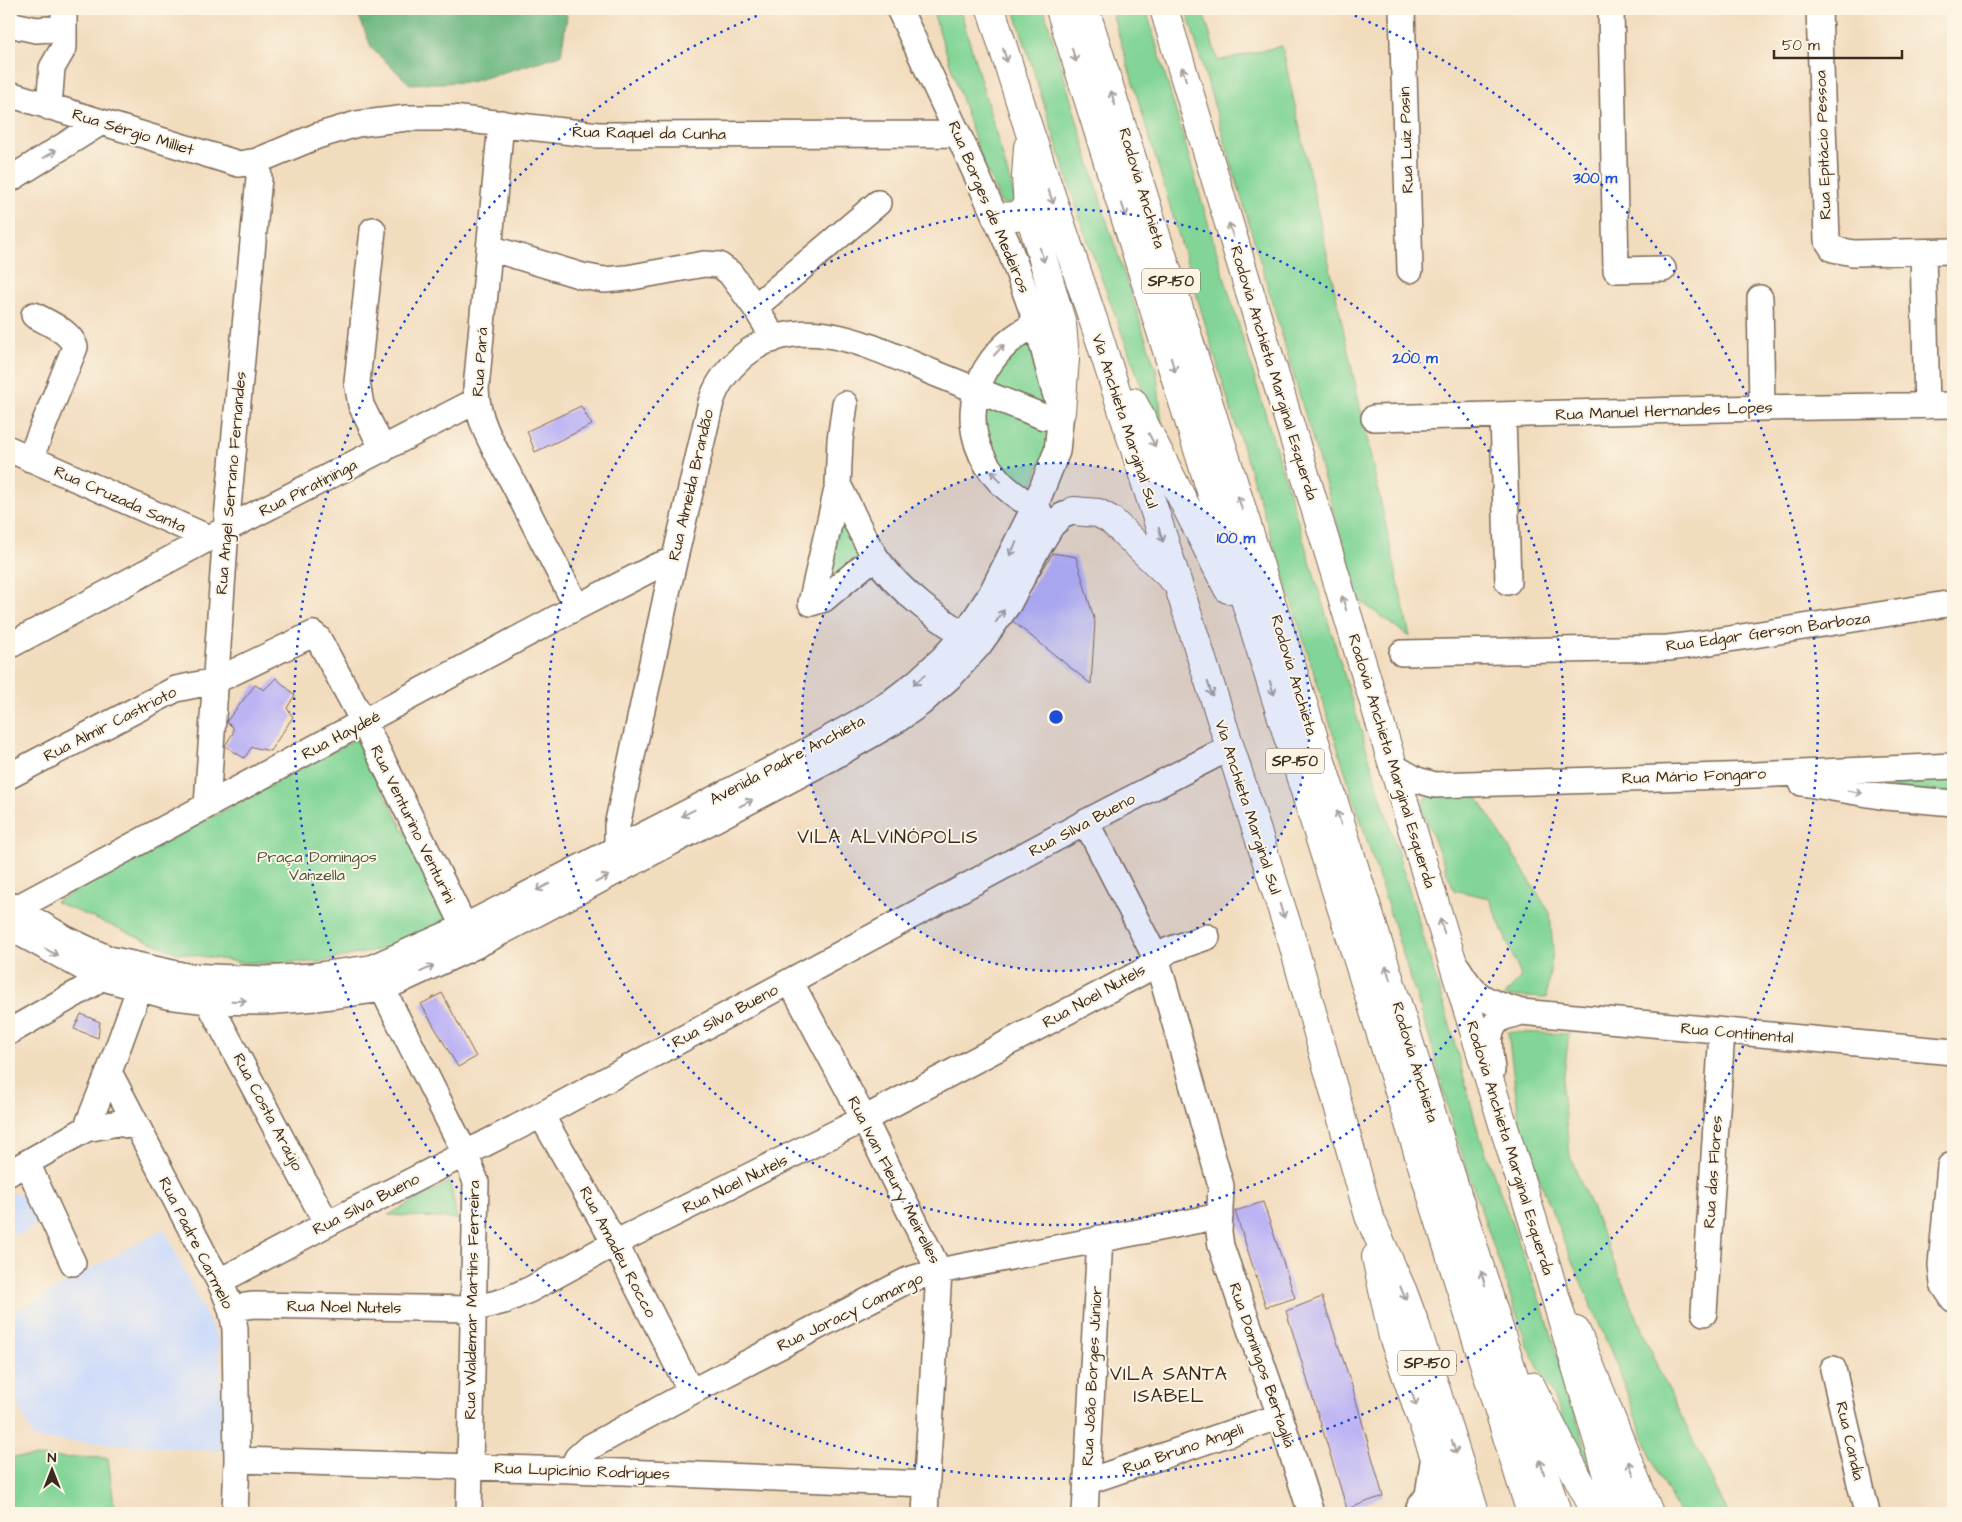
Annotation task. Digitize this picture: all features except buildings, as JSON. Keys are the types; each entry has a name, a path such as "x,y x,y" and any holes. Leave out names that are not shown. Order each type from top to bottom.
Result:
{"main road":[{"name":"Via Anchieta Marginal Sul","path":"991,9 1028,130 1098,334 1175,581 1293,944 1369,1216 1403,1292 1416,1327 1475,1513"},
{"name":"Rodovia Anchieta","path":"1060,9 1532,1513"},
{"name":"Rodovia Anchieta Marginal Esquerda","path":"1164,9 1451,957 1534,1224 1619,1513"},
{"name":"Rodovia Anchieta","path":"1086,10 1557,1513"},
{"path":"1028,130 1026,177 1028,208 1062,324 1065,358 1053,414"},
{"path":"996,217 1016,216 1028,208"},
{"path":"1098,334 1262,655"},
{"path":"1074,512 1091,512 1107,517 1125,531 1175,581"},
{"path":"1369,1216 1383,1295 1393,1337 1434,1455 1451,1513"},
{"path":"1534,1224 1649,1513"},
{"path":"1495,1314 1596,1513"}],"street":[{"name":"Rua Borges de Medeiros","path":"898,9 996,217 1027,293 1053,386 1053,414"},
{"name":"Rua Luiz Pasin","path":"1402,9 1410,270"},
{"path":"1610,9 1616,270 1663,269"},
{"name":"Rua Epitácio Pessoa","path":"1819,9 1827,240 1833,249 1853,253 1922,252"},
{"path":"9,24 36,30 64,18 63,51 52,68 49,107"},
{"name":"Rua Sérgio Milliet","path":"9,94 232,162 246,164 257,162"},
{"name":"Rua Raquel da Cunha","path":"257,162 316,136 358,124 431,117 501,123 598,135 958,134"},
{"path":"9,180 100,123"},
{"name":"Rua Pará","path":"501,123 476,402 494,446 577,607"},
{"name":"Rua Angel Serrano Fernandes","path":"207,805 215,680 218,534 259,178 257,162"},
{"path":"755,307 878,203"},
{"path":"373,230 357,382 361,405 383,450"},
{"path":"490,248 582,276 604,280 627,278 715,263 730,273 755,307 766,325 772,340"},
{"path":"1927,406 1922,252 1953,251"},
{"path":"1760,298 1762,408"},
{"name":"Rua Cruzada Santa","path":"34,315 68,335 73,340 75,347 19,454 218,534"},
{"path":"1034,553 1040,516 1034,506 1008,489 996,477 983,456 975,430 974,415 977,390 987,365 1002,346 1025,329 1037,324"},
{"name":"Rua Almeida Brandão","path":"621,858 617,826 674,560 714,393 722,379 737,361 756,347 772,340 797,334 834,335 873,348 977,390 1053,414"},
{"name":"Rua Piratininga","path":"9,646 218,534 476,402"},
{"path":"845,404 840,440 838,485 811,603 824,599 875,556"},
{"name":"Rua Manuel Hernandes Lopes","path":"1374,418 1953,405"},
{"name":"Avenida Padre Anchieta","path":"972,640 991,594 1034,506 1060,442 1053,414"},
{"path":"1503,416 1508,582"},
{"path":"1060,442 1062,458 1060,497 1066,507 1074,512"},
{"path":"838,485 875,556 896,581 938,617 972,640"},
{"name":"Avenida Padre Anchieta","path":"10,913 66,938 104,968 143,979 167,996 208,1001 264,1002 315,998 377,978 469,937 621,858 891,702 972,640 1009,603 1034,553 1054,522 1062,516 1074,512"},
{"name":"Rua Haydeé","path":"10,913 577,607 655,567 674,560"},
{"name":"Rua Edgar Gerson Barboza","path":"1402,653 1668,648 1953,603"},
{"name":"Rua Venturino Venturini","path":"215,680 313,634 318,638 364,723 469,937"},
{"name":"Rua Almir Castrioto","path":"9,776 176,689 215,680"},
{"name":"Rua Silva Bueno","path":"220,1281 541,1115 1086,822 1229,748"},
{"name":"Rua Mário Fongaro","path":"1435,785 1755,775 1953,766"},
{"path":"1394,767 1417,780 1435,785"},
{"path":"1886,797 1882,783 1888,769"},
{"path":"1755,775 1886,797 1953,803"},
{"path":"1408,813 1411,805 1422,792 1435,785"},
{"name":"Rua Domingos Bertaglia","path":"1086,822 1157,960 1220,1186 1219,1232 1221,1246 1280,1416 1311,1513"},
{"name":"Rua Noel Nutels","path":"231,1308 254,1305 473,1309 504,1302 615,1243 864,1120 1142,972 1169,950 1207,937"},
{"name":"Rua Continental","path":"1451,957 1474,993 1484,999 1521,1012 1953,1052"},
{"path":"9,1032 90,985 104,968"},
{"name":"Avenida Padre Anchieta","path":"143,979 186,976 377,978"},
{"name":"Rua Waldemar Martins Ferreira","path":"377,978 466,1153 476,1182 469,1513"},
{"path":"86,1129 143,979"},
{"name":"Rua Ivan Fleury Meirelles","path":"790,981 864,1120 939,1271 925,1513"},
{"name":"Rua Costa Araújo","path":"208,1001 327,1224"},
{"name":"Rua Continental","path":"1495,1098 1489,1039 1493,1027 1500,1019 1521,1012"},
{"name":"Rua das Flores","path":"1704,1313 1722,1031"},
{"name":"Rua Padre Carmelo","path":"109,1072 220,1281 231,1308 235,1328 237,1460 235,1513"},
{"name":"Rua Amadeu Rocco","path":"541,1115 615,1243 691,1392"},
{"path":"73,1263 18,1168 86,1129 118,1123 137,1127"},
{"path":"1950,1166 1941,1265 1943,1284 1953,1299"},
{"name":"Rua Joracy Camargo","path":"571,1470 577,1458 588,1448 691,1392 908,1280 939,1271 1220,1216"},
{"name":"Rua João Borges Júnior","path":"1085,1513 1100,1238"},
{"name":"Rua Candia","path":"1833,1369 1867,1513"},
{"name":"Rua Bruno Angeli","path":"1086,1482 1280,1416"},
{"path":"1420,1512 1428,1494 1434,1455"},
{"name":"Rua Lupicínio Rodrigues","path":"237,1460 571,1470 928,1484"}],"shaded area":[{"path":"9,1192 22,1195 40,1223 16,1237 9,1223"},
{"path":"164,1229 218,1340 226,1451 34,1439 9,1385 9,1314"}],"green space":[{"path":"356,9 563,9 567,16 561,55 471,82 410,84 372,49"},
{"path":"932,9 960,9 1015,199 1009,204 1001,203 981,158"},
{"path":"1014,9 1044,9 1107,222 1157,373 1163,434 1152,415 1083,228"},
{"path":"1111,9 1146,9 1213,240 1451,1029 1478,1131 1549,1326 1596,1483 1527,1345 1453,1127 1431,1043 1231,410"},
{"path":"1186,9 1202,9 1218,61 1282,46 1410,637 1360,601"},
{"path":"1030,339 1053,412 990,385 997,369"},
{"path":"986,401 1052,431 1030,491 1008,472 996,457 988,439 985,426"},
{"path":"848,515 863,561 825,591 839,524"},
{"name":"Praça Domingos Vanzella","path":"356,739 450,918 387,948 320,962 245,963 175,952 55,902"},
{"path":"1953,773 1953,797 1894,789 1890,785 1894,777"},
{"path":"1472,792 1478,798 1550,913 1553,951 1546,998 1505,996 1521,976 1489,898 1454,890 1421,806 1427,797"},
{"path":"1508,1032 1569,1034 1562,1090 1570,1156 1657,1366 1728,1513 1679,1513 1656,1470 1615,1361 1563,1240 1520,1127"},
{"path":"450,1182 457,1219 388,1215"},
{"path":"9,1457 108,1458 115,1513 9,1513"}],"district":[{"name":"VILA ALVINÓPOLIS","path":"888,837"},
{"name":"VILA SANTA ISABEL","path":"1169,1385"}]}
